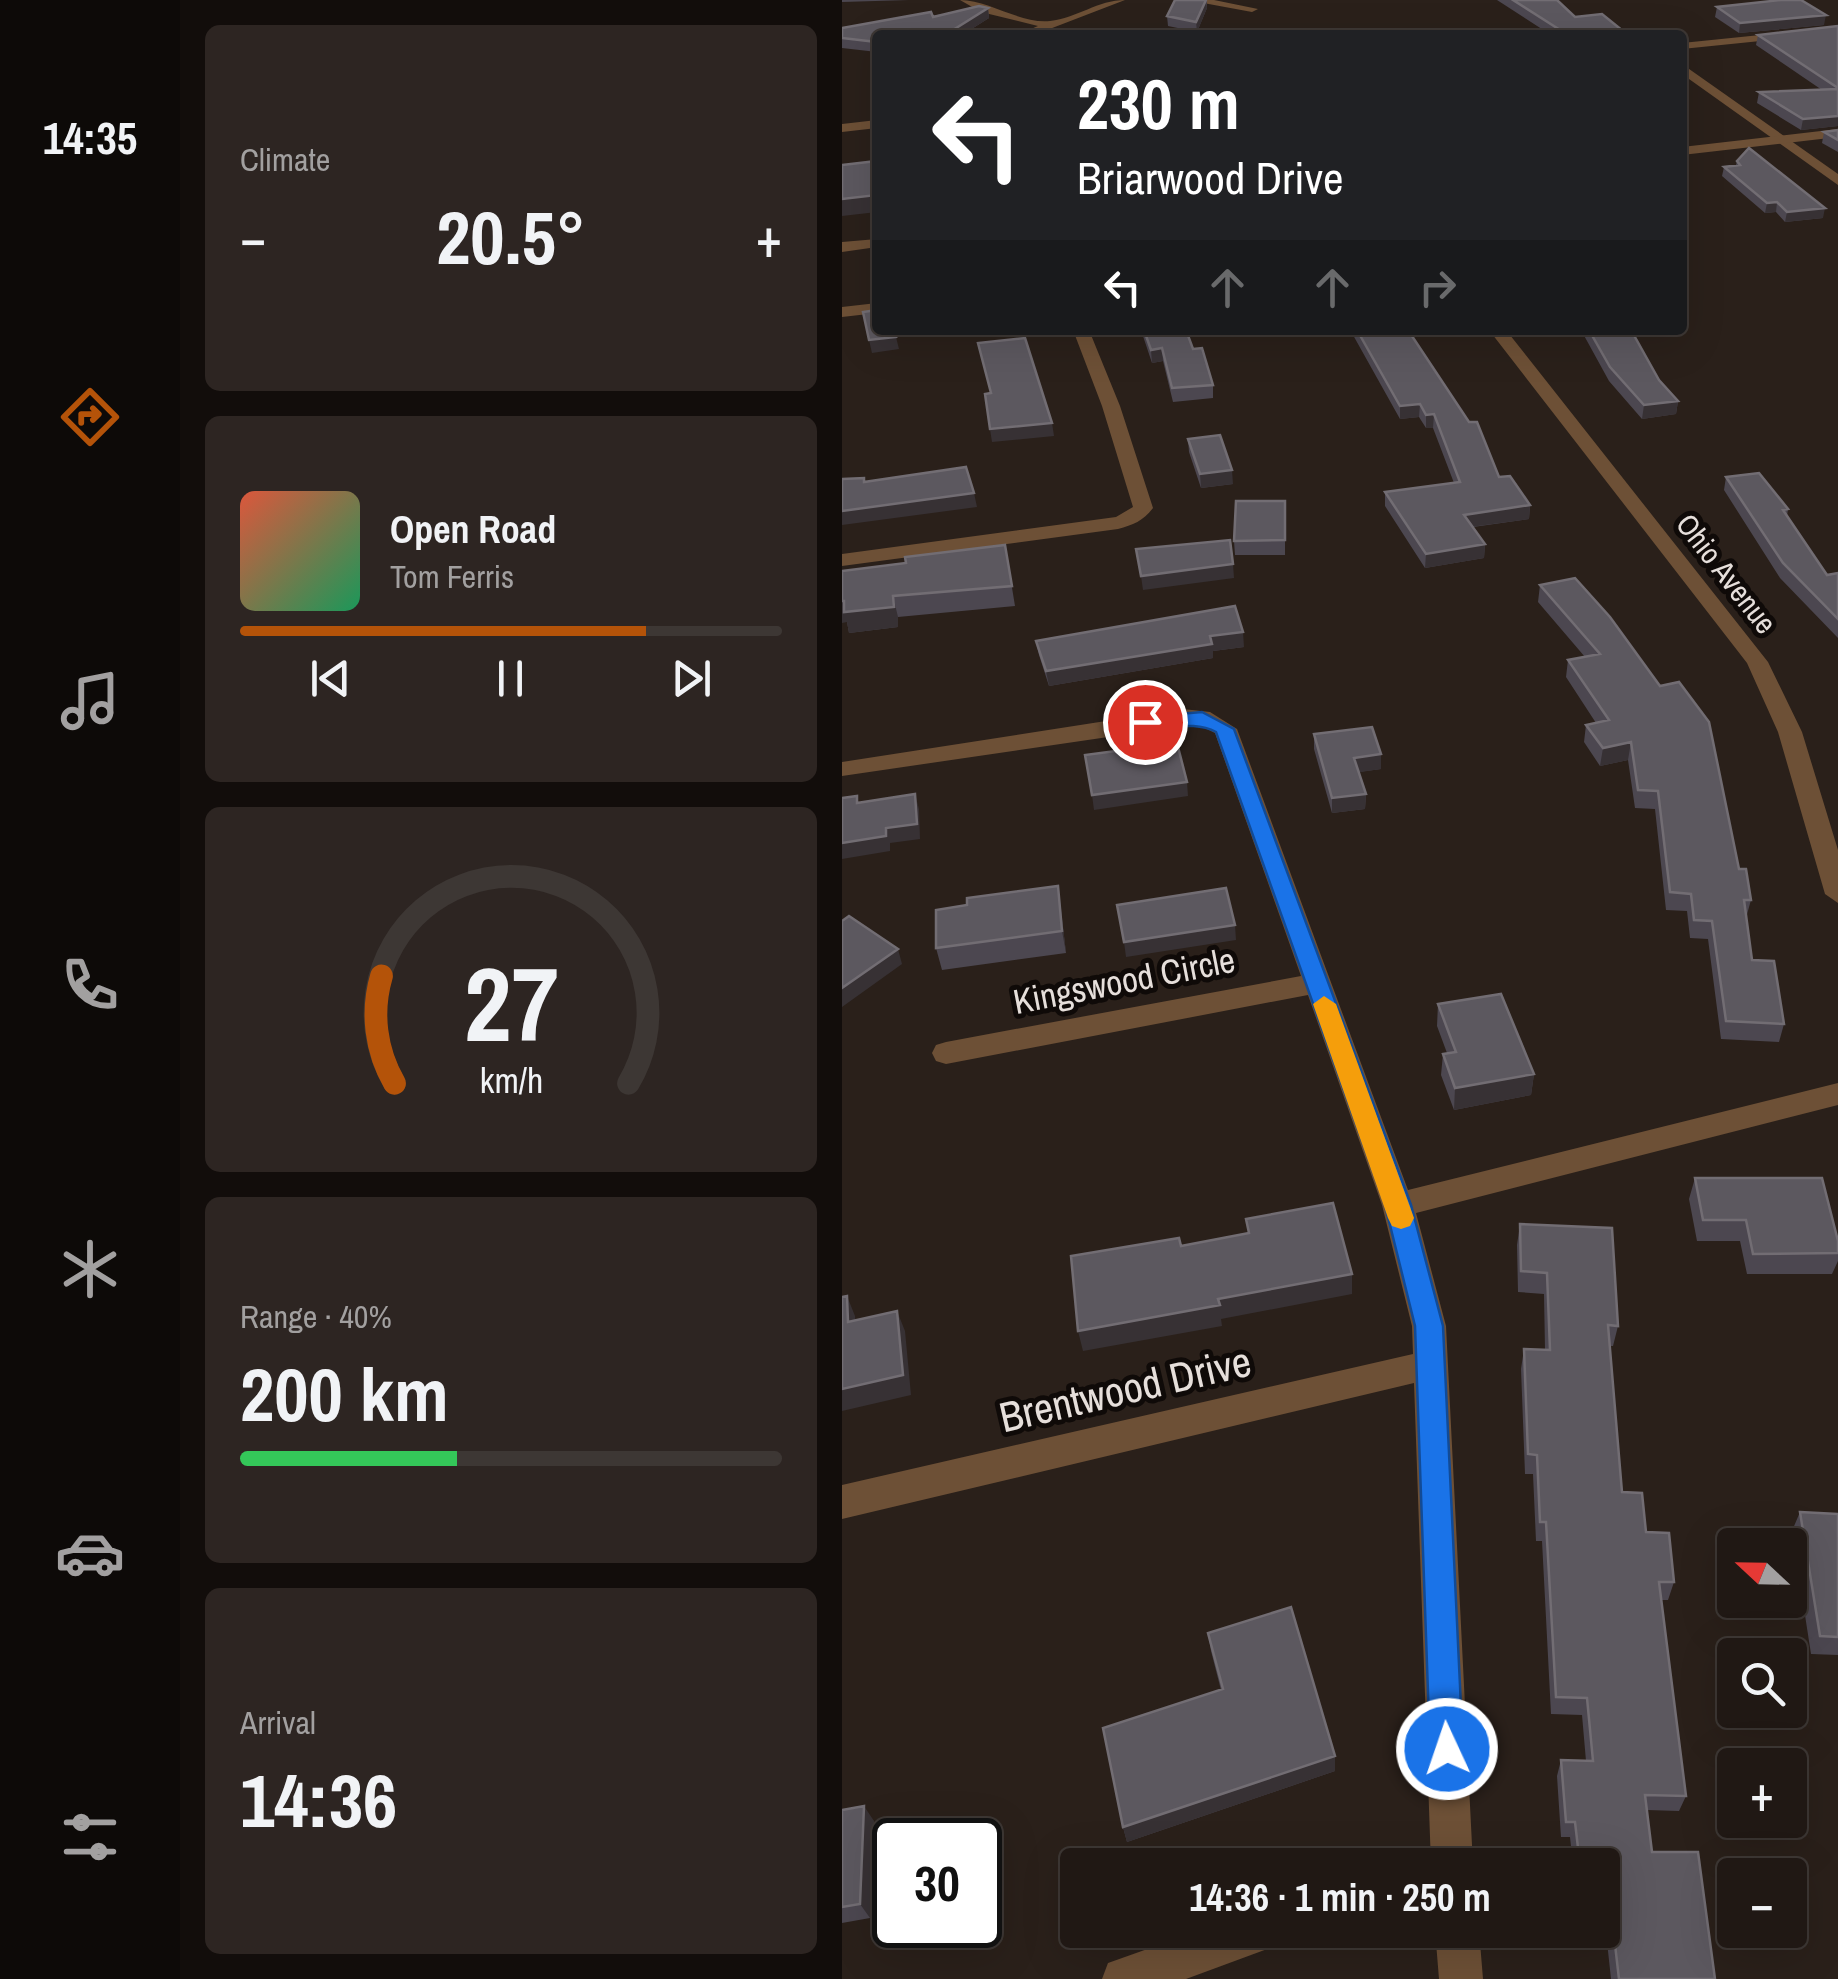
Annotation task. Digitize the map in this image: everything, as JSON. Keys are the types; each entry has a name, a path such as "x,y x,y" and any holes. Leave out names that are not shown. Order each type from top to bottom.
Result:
{"street":[{"path":"965,0 985,10 1049,25"},
{"path":"1036,30 1120,0"},
{"path":"1192,0 1252,9"},
{"path":"1687,45 1838,30"},
{"path":"1687,72 1838,181"},
{"path":"842,128 872,125"},
{"path":"1687,149 1838,133"},
{"path":"842,246 872,243"},
{"path":"842,312 872,309"},
{"path":"842,560 1118,523 1140,514 1143,508 1117,425 1082,335"},
{"name":"Ohio Avenue","path":"1501,335 1757,662 1790,732 1838,894"},
{"path":"842,769 1183,716 1215,721 1230,740 1398,1205 1429,1326 1450,1848"},
{"name":"Kingswood Circle","path":"946,1053 1316,983"},
{"path":"1398,1205 1838,1094"},
{"name":"Brentwood Drive","path":"842,1502 1429,1365"},
{"path":"1124,1979 1213,1948"},
{"path":"1458,1948 1461,1979"}],"building":[{"path":"1175,0 1206,0 1196,22 1167,16"},
{"path":"1513,0 1557,0 1575,17 1602,14 1622,30 1560,30"},
{"path":"1801,0 1826,15 1740,23 1717,7"},
{"path":"979,6 988,8 953,30 872,30 872,41 842,38 842,28 931,12 933,17"},
{"path":"1838,26 1838,88 1758,35"},
{"path":"1838,89 1838,116 1803,119 1759,92"},
{"path":"1838,130 1838,140 1824,132"},
{"path":"1749,148 1825,208 1787,212 1777,202 1767,203 1724,167 1740,165 1737,161"},
{"path":"872,162 872,196 842,199 842,165"},
{"path":"872,311 872,335 896,337 869,340 863,312"},
{"path":"1146,335 1188,335 1193,349 1202,348 1213,385 1172,388 1162,348 1151,350"},
{"path":"1360,335 1411,335 1469,422 1477,422 1499,477 1510,476 1530,505 1464,515 1485,544 1426,554 1385,492 1460,482 1434,414 1426,415 1420,404 1400,406"},
{"path":"1592,335 1634,335 1659,380 1678,401 1644,405 1610,367"},
{"path":"1025,338 1052,423 990,429 985,394 991,393 978,343"},
{"path":"1220,435 1232,470 1200,474 1188,439"},
{"path":"966,467 974,493 842,511 842,479 864,478 864,482"},
{"path":"1759,473 1788,509 1783,510 1827,575 1838,573 1838,619 1783,563 1726,477"},
{"path":"1236,501 1285,501 1285,540 1234,541"},
{"path":"1230,540 1233,564 1141,576 1136,549"},
{"path":"1005,545 1012,586 893,596 894,607 844,612 842,571 906,563 905,557"},
{"path":"1575,578 1610,617 1660,686 1679,682 1709,722 1739,869 1746,869 1751,900 1744,900 1752,960 1774,961 1784,1024 1726,1021 1712,921 1694,920 1691,894 1670,892 1658,791 1638,790 1631,742 1603,748 1586,725 1609,720 1568,660 1600,654 1540,585"},
{"path":"1235,606 1243,632 1210,636 1212,644 1046,671 1036,641"},
{"path":"1372,727 1381,754 1354,758 1366,794 1332,798 1314,734"},
{"path":"1177,743 1187,782 1092,795 1085,755"},
{"path":"915,794 917,824 886,828 886,836 842,843 842,798 857,796 857,803"},
{"path":"1058,886 1062,931 936,948 936,910 967,905 967,898"},
{"path":"1226,888 1235,925 1124,942 1117,905"},
{"path":"849,916 898,949 842,988 842,921"},
{"path":"1501,994 1534,1074 1455,1088 1443,1054 1456,1052 1438,1004"},
{"path":"1695,1178 1822,1178 1838,1253 1753,1254 1746,1220 1703,1220"},
{"path":"1333,1203 1352,1274 1218,1299 1220,1305 1078,1331 1071,1256 1179,1238 1181,1246 1249,1233 1246,1219"},
{"path":"1520,1224 1612,1228 1618,1326 1608,1325 1622,1492 1642,1493 1646,1532 1669,1533 1674,1582 1659,1582 1686,1796 1645,1795 1652,1852 1698,1852 1715,1979 1619,1979 1615,1948 1620,1948 1620,1848 1578,1848 1575,1822 1566,1822 1561,1760 1593,1761 1587,1698 1556,1697 1546,1522 1540,1522 1537,1455 1528,1454 1524,1349 1550,1350 1547,1273 1521,1271"},
{"path":"847,1296 848,1322 897,1311 903,1375 842,1389 842,1297"},
{"path":"1800,1512 1838,1514 1838,1637 1820,1636 1807,1555 1807,1528 1803,1528"},
{"path":"1291,1607 1335,1756 1123,1827 1103,1728 1223,1689 1208,1633"},
{"path":"864,1806 860,1904 842,1907 842,1810"}],"slow traffic":[{"path":"1324,1004 1401,1218"}],"route":[{"path":"1145,722 1202,717 1225,729 1398,1205 1429,1326 1447,1749"}]}
